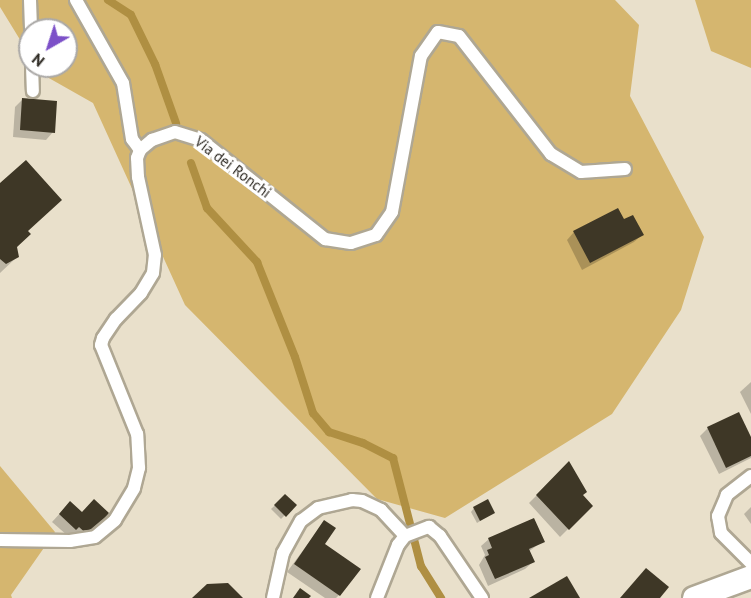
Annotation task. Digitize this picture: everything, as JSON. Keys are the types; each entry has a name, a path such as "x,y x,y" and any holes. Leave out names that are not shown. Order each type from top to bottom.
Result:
{"street":[{"path":"694,598 751,577"}],"lane":[{"path":"30,0 31,18"},
{"path":"0,540 70,542 95,537 115,520 134,488 139,468 137,434 101,345 116,319 146,287 155,265 155,255 138,177 140,150 132,139 128,98 123,82 76,0"},
{"name":"Via dei Ronchi","path":"140,150 163,135 176,132 190,135 232,163 325,239 351,243 376,235 392,212 421,56 438,32 459,36 551,154 581,172 625,169"},
{"path":"32,78 33,91"},
{"path":"751,476 727,495 718,516 721,533 751,563"},
{"path":"273,598 278,569 291,537 301,521 318,508 352,500 362,501 381,510 405,537"},
{"path":"377,598 398,544 419,529 429,527 435,530 482,598"}],"shaded area":[{"path":"0,0 615,0 639,25 630,96 704,237 681,310 612,414 445,518 377,499 185,305 93,103 49,78 78,78 78,18 18,18 18,36 0,7"},
{"path":"695,0 751,0 751,68 711,51"},
{"path":"0,466 55,532 11,595 12,598 0,598"}],"building":[{"path":"22,98 57,101 55,133 20,130"},
{"path":"26,160 62,200 28,231 31,234 17,247 19,257 6,264 0,259 0,183"},
{"path":"618,208 624,219 633,215 644,235 590,263 573,231"},
{"path":"739,412 751,437 751,456 726,468 707,427"},
{"path":"569,461 587,492 583,495 593,506 569,530 536,495"},
{"path":"285,494 297,505 286,517 274,505"},
{"path":"94,499 109,513 89,536 79,527 76,530 59,514 70,501 82,512"},
{"path":"488,499 495,513 480,521 473,507"},
{"path":"534,518 545,542 529,549 535,562 495,579 485,557 489,555 487,550 492,548 488,538"},
{"path":"324,520 336,528 325,544 361,569 340,596 294,564"},
{"path":"646,568 669,587 660,598 620,598"},
{"path":"567,576 580,598 529,598"},
{"path":"228,583 243,598 192,598 207,584"},
{"path":"300,588 311,596 293,598"}],"waterway":[{"path":"108,0 131,15 155,64 176,123"},
{"path":"191,163 207,208 257,262 295,357 313,413 329,432 363,443 393,458 421,566 441,598"}]}
